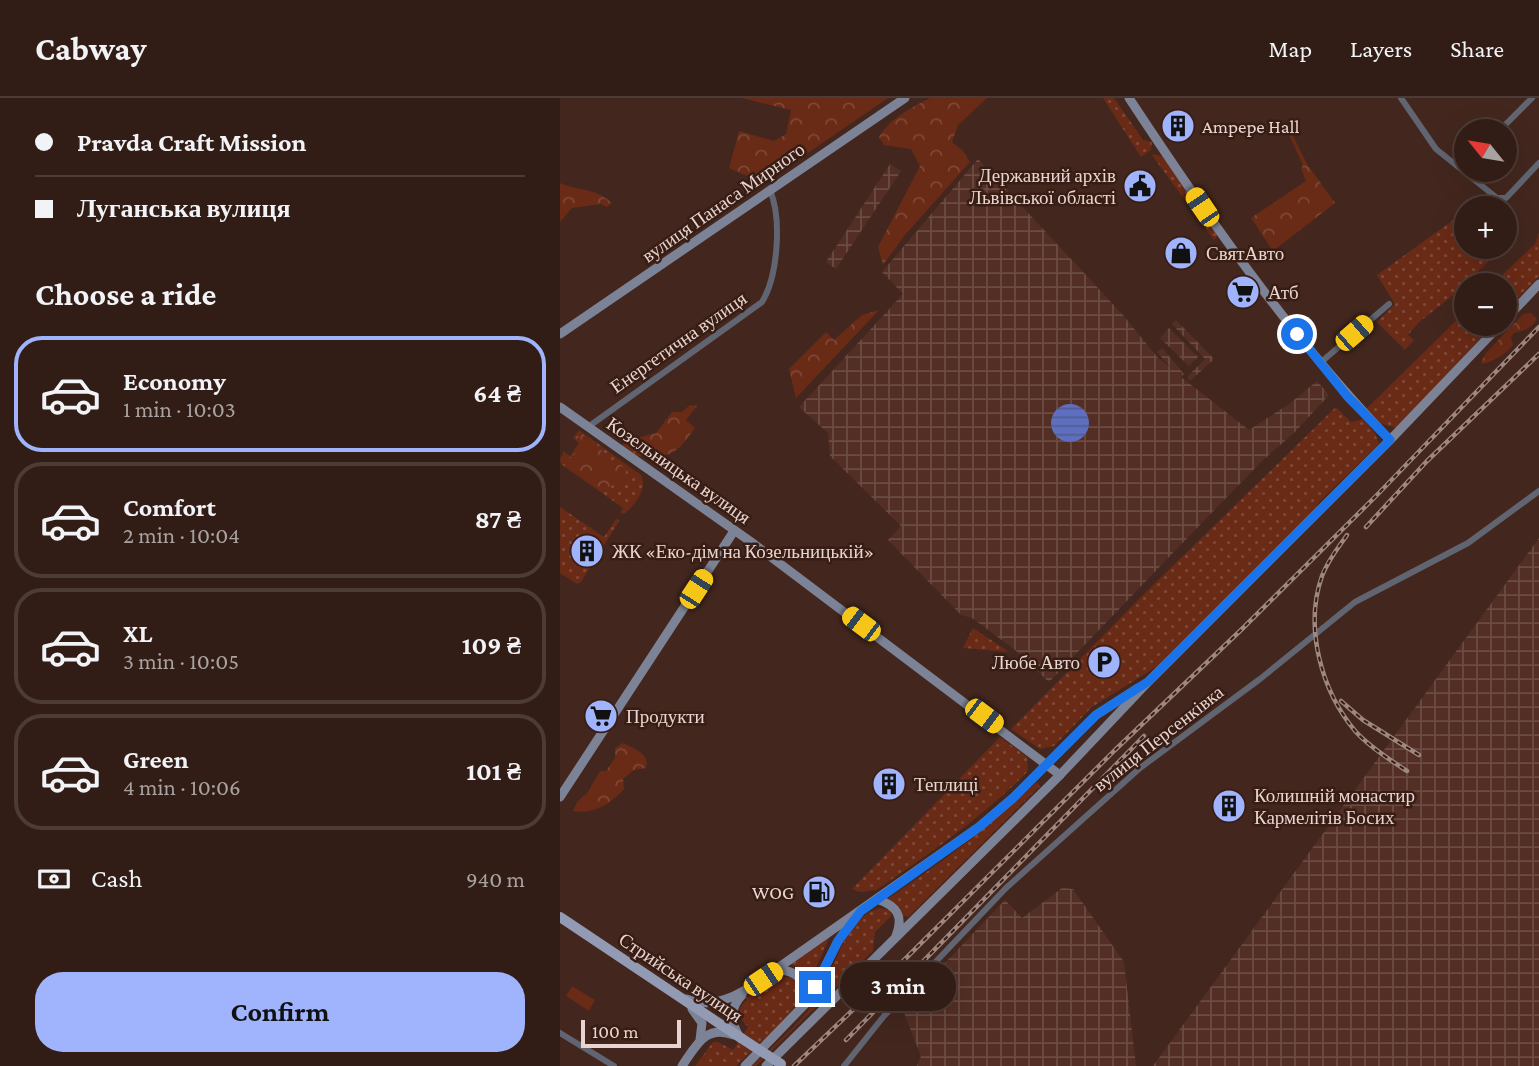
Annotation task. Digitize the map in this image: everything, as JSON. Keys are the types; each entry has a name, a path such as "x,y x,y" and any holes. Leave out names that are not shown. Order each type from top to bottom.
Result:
{"main road":[{"name":"вулиця Панаса Мирного","path":"560,334 905,98"},
{"path":"1129,98 1226,243 1347,396 1390,440"},
{"path":"1517,307 1539,284"},
{"path":"766,1066 1060,775 1149,681 1390,440 1490,336"},
{"name":"Козельницька вулиця","path":"560,407 734,531 1060,775"},
{"path":"560,797 734,531"},
{"path":"675,995 698,1003 712,1003 731,998 751,987 979,827 1096,715 1149,681"},
{"path":"877,899 893,906 898,912 900,925 895,940"},
{"path":"745,1066 808,1001 838,941 861,911"},
{"name":"Стрийська вулиця","path":"560,917 784,1066"},
{"path":"775,970 786,970 800,978 808,1001"},
{"path":"741,1038 734,1026 732,1011 735,1003 751,987"},
{"path":"675,995 696,1013 703,1027 700,1041 684,1064"},
{"path":"700,1041 717,1031 741,1038"}],"street":[{"path":"1401,98 1436,149 1454,164"},
{"path":"1511,119 1532,98"},
{"path":"1478,182 1501,199 1506,198 1539,163"},
{"name":"Енергетична вулиця","path":"587,427 762,302 768,292 778,236 776,207 770,190"},
{"path":"1320,363 1389,304"},
{"name":"вулиця Персенківка","path":"844,1066 884,1016 1006,888 1140,768 1260,679 1355,603 1468,543 1539,491"},
{"path":"560,1032 614,1066"}],"shaded area":[{"path":"978,159 1123,315 1158,358 1170,367 1157,352 1162,348 1184,374 1181,377 1249,430 1289,404 1317,381 1329,395 1049,682 1014,649 972,618 961,615 888,540 901,526 830,456 828,433 799,407 903,294 882,272"},
{"path":"890,164 901,171 836,269 826,262"},
{"path":"1176,320 1214,359 1190,381 1187,377 1205,359 1172,324"},
{"path":"1169,328 1198,357 1189,366 1160,338"},
{"path":"1539,538 1539,1066 1153,1066"},
{"path":"1062,888 1073,889 1124,962 1136,1066 917,1066 921,1056 902,1008 1005,900 1022,918"}],"green space":[{"path":"742,98 888,98 767,181 756,180 729,168 739,131 774,141 786,134 791,110"},
{"path":"930,98 987,98 958,125 952,142 963,151 970,162 904,236 883,265 878,247 920,166 911,149 884,145 879,137 895,119"},
{"path":"1103,98 1114,98 1143,140 1152,142 1151,150 1141,157"},
{"path":"1292,134 1307,164 1335,203 1273,251 1251,218 1306,181 1301,169 1303,165 1289,135"},
{"path":"1152,155 1162,156 1218,235 1214,240"},
{"path":"560,183 594,192 612,203 607,207 601,204 572,208 560,222"},
{"path":"1454,219 1454,259 1491,259 1476,273 1454,273 1454,294 1418,323 1408,335 1414,340 1405,350 1377,322 1395,304 1377,275"},
{"path":"1539,232 1539,276 1517,299 1517,273 1505,273 1535,244"},
{"path":"879,310 796,398 789,369 826,332 834,340 862,315"},
{"path":"1531,313 1537,319 1525,330 1517,332 1517,320 1523,314"},
{"path":"1454,323 1454,336 1483,336 1396,428 1379,423 1366,409"},
{"path":"1502,336 1512,336 1513,345 1507,352 1483,364 1481,362"},
{"path":"690,405 697,406 686,420 695,428 677,450 659,456 635,456 622,446 625,441 656,433 672,412 682,412"},
{"path":"1336,407 1351,422 1363,419 1375,433 1379,444 1319,502 1315,510 1156,667 1092,707 1054,746 1040,749 1011,729 1147,591"},
{"path":"579,430 641,475 642,491 624,514 620,513 623,508 561,464 560,459 564,452 570,456 579,443 573,438"},
{"path":"582,433 610,461 619,462 626,470 624,488 619,488 616,484 600,490 562,460 563,456 571,458 581,443 577,438"},
{"path":"560,507 604,537 617,518 619,521 581,582 577,584 560,573"},
{"path":"973,628 1009,652 963,648"},
{"path":"1000,737 1027,757 1028,771 936,849 876,890 859,892 852,889"},
{"path":"623,743 643,755 646,768 634,770 623,779 624,789 607,804 595,810 573,811 600,771 606,771 615,758 615,748"},
{"path":"1037,782 1040,786 908,917 886,900 964,844"},
{"path":"879,908 889,910 892,915 875,932 873,951 756,1066 752,1066 813,1004 847,936 866,914"},
{"path":"830,936 810,982 798,967 789,964"},
{"path":"779,976 792,978 800,991 798,1000 783,1020 736,1066 695,1066 713,1042 733,1050 748,1027 739,1014 746,998"},
{"path":"572,986 595,1000 589,1011 566,996"}],"water":[{"path":"1070,404 1084,409 1089,423 1084,437 1070,442 1056,437 1051,423 1056,409"}],"railway":[{"path":"794,1066 1241,630 1377,495 1539,327"},
{"path":"1366,527 1427,461 1539,354"},
{"path":"1347,535 1324,570 1317,596 1315,616 1319,658 1333,698 1356,732 1407,771"},
{"path":"1341,701 1363,720 1419,755"},
{"path":"846,1040 1144,736"}],"place":[{"name":"Ampepe Hall","path":"1178,126"},
{"name":"Державний архів Львівської області","path":"1140,186"},
{"name":"СвятАвто","path":"1181,253"},
{"name":"Атб","path":"1243,292"},
{"name":"ЖК «Еко-дім на Козельницькій»","path":"587,551"},
{"name":"Любе Авто","path":"1104,662"},
{"name":"Продукти","path":"601,716"},
{"name":"Теплиці","path":"889,784"},
{"name":"Колишній монастир Кармелітів Босих","path":"1229,806"},
{"name":"WOG","path":"819,892"}],"route":[{"path":"815,987 838,941 861,911 979,827 1013,798 1096,715 1149,681 1390,440 1347,396 1297,334"}]}
